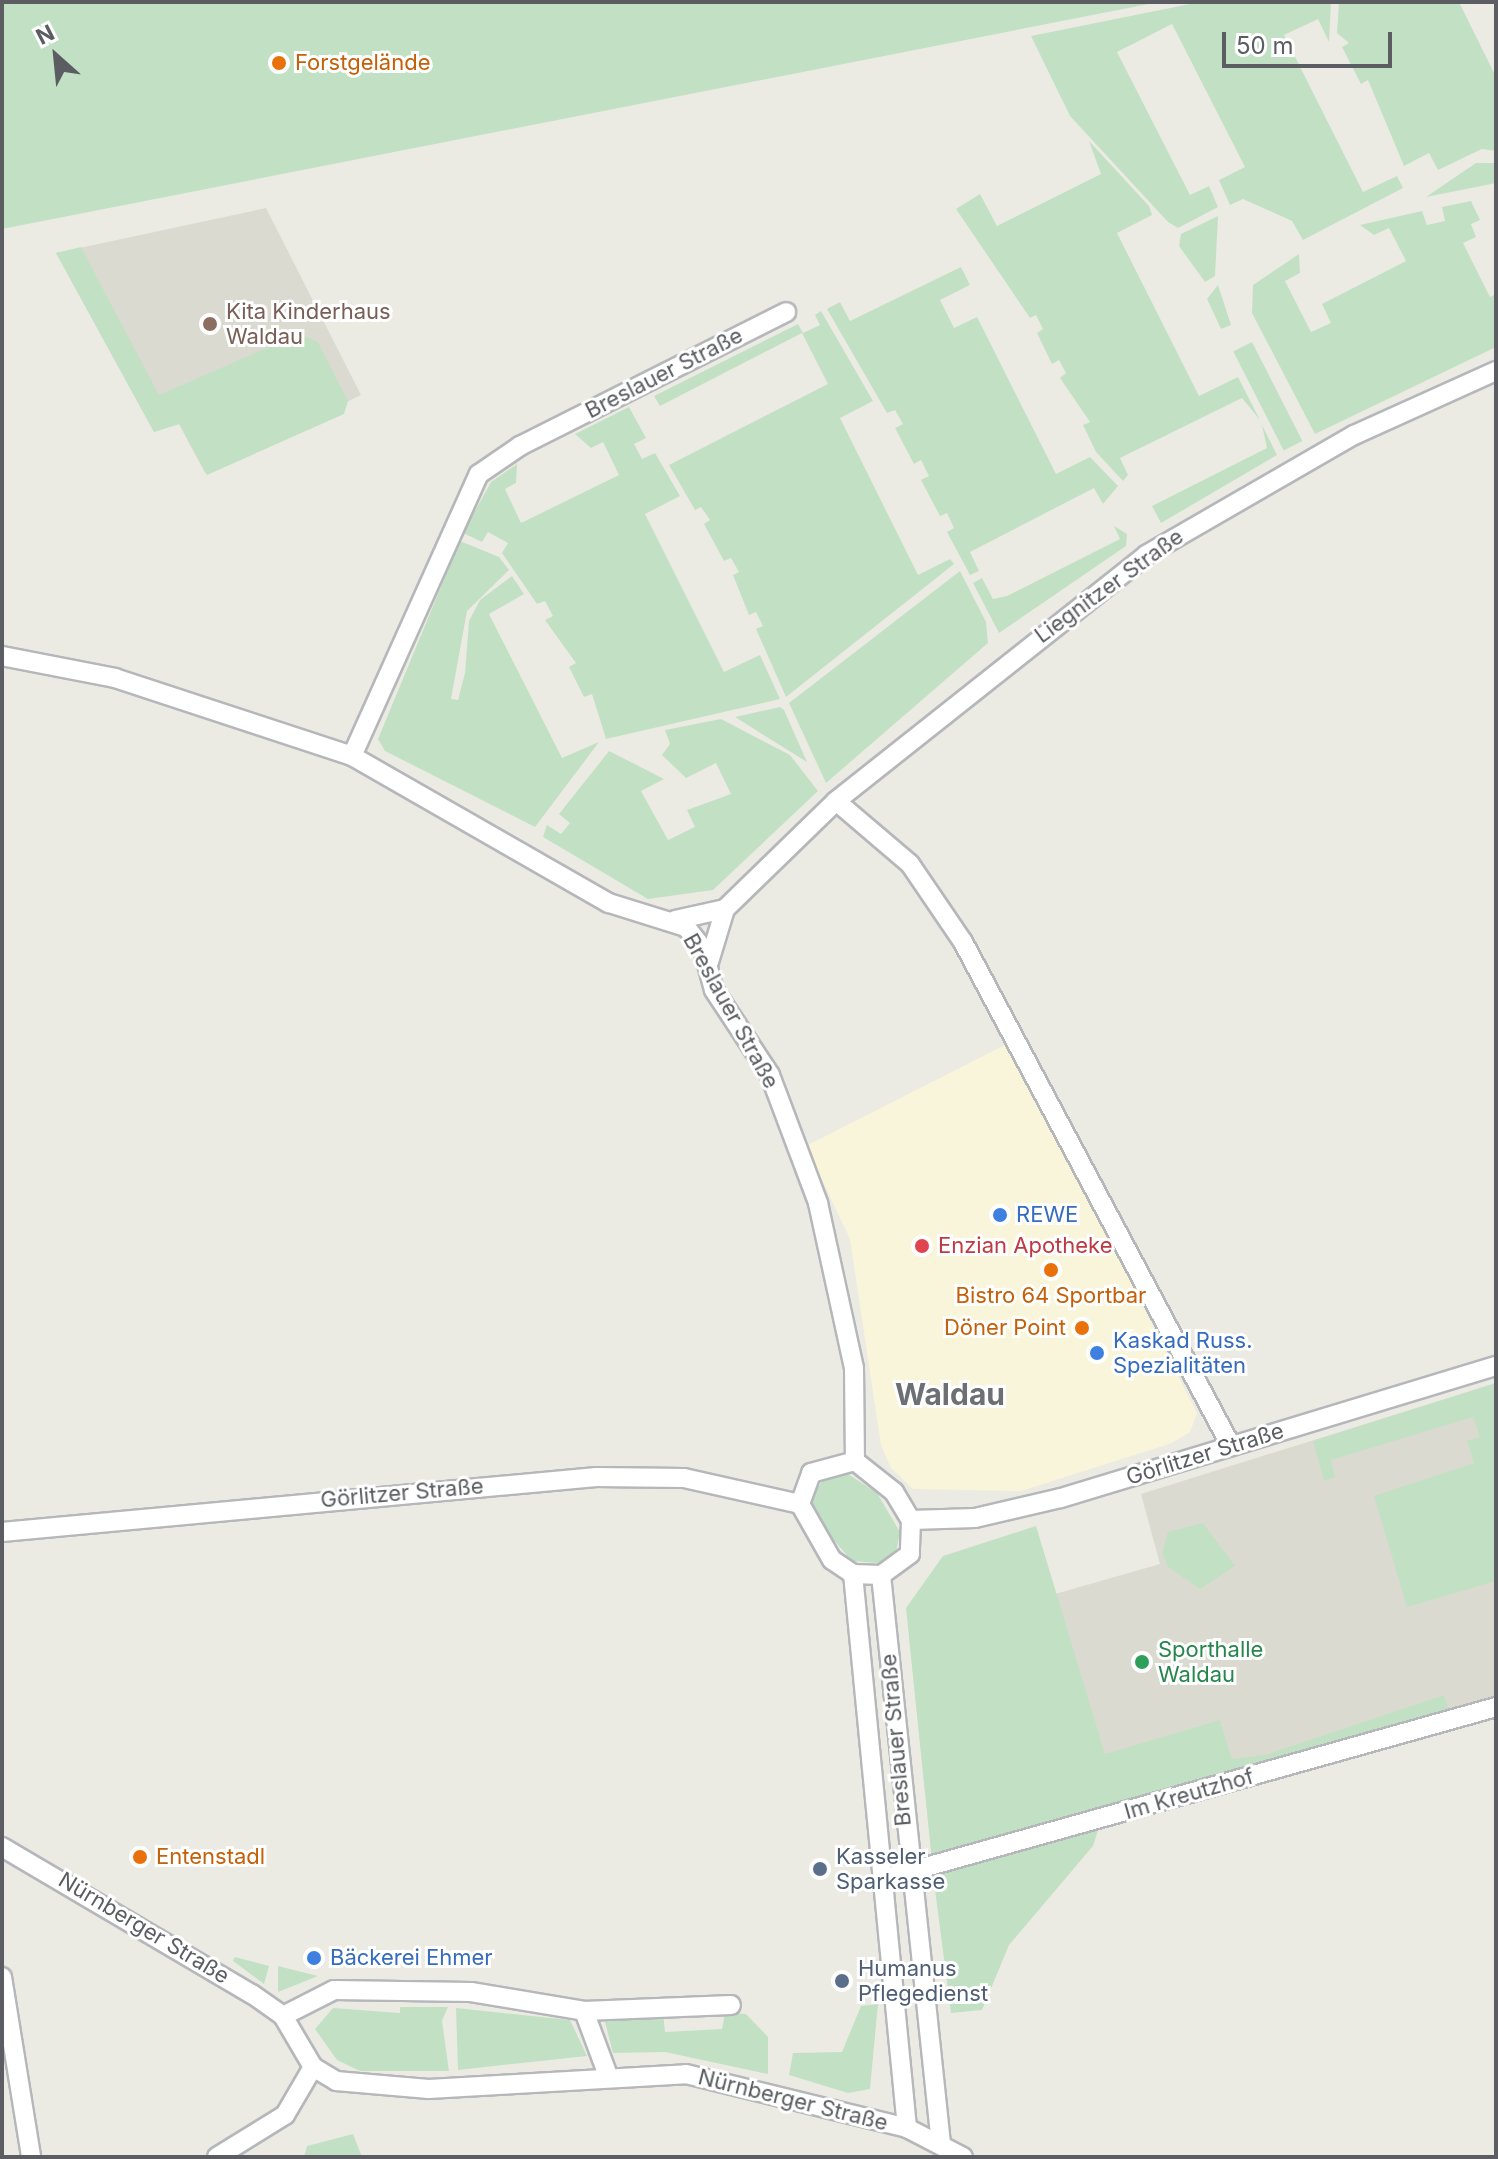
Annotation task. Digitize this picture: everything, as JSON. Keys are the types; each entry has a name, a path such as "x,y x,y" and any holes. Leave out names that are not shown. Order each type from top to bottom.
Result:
{"street":[{"name":"Breslauer Straße","path":"352,756 479,474 520,446 786,312"},
{"name":"Liegnitzer Straße","path":"709,962 725,909 836,801 1146,555 1354,435 1496,371"},
{"name":"Breslauer Straße","path":"2,656 115,678 352,756 609,903 675,920 709,962 714,990 770,1075 818,1203 854,1368 855,1461"},
{"path":"836,801 910,864 963,942 1231,1446"},
{"path":"675,920 725,909"},
{"name":"Görlitzer Straße","path":"911,1520 975,1518 1049,1501 1496,1366"},
{"path":"855,1461 887,1486 911,1520 910,1554 881,1575 853,1574 814,1540 800,1504 811,1473 855,1461"},
{"name":"Görlitzer Straße","path":"2,1532 596,1477 684,1478 800,1504"},
{"name":"Breslauer Straße","path":"853,1574 907,2128"},
{"name":"Breslauer Straße","path":"881,1575 932,2146"},
{"name":"Im Kreutzhof","path":"883,1879 1496,1707"},
{"name":"Nürnberger Straße","path":"2,1847 177,1945 283,2016 313,2067 355,2086 392,2089 607,2073 731,2081 907,2128 932,2146 963,2157"},
{"path":"2,1977 31,2157"},
{"path":"283,2016 334,1990 471,1992 584,2011 731,2005"},
{"path":"584,2011 607,2073"},
{"path":"217,2157 285,2115 313,2067"}],"shaded area":[{"name":"Kita Kinderhaus Waldau","path":"266,208 361,395 205,473 179,424 154,432 56,253"},
{"path":"1009,1043 1197,1413 1190,1432 1172,1443 1021,1491 913,1489 891,1468 881,1445 850,1239 806,1146"},
{"path":"1496,1383 1496,1701 932,1860 909,1636 1160,1564 1141,1494"}],"green space":[{"path":"2,2 1159,2 2,229"},
{"path":"1200,2 1331,2 1329,42 1318,19 1284,35 1363,192 1397,176 1403,188 1303,240 1292,221 1243,199 1230,205 1219,180 1245,167 1172,24 1117,52 1190,195 1209,186 1218,207 1178,228 1168,222 1070,116 1031,36"},
{"path":"1339,2 1459,2 1496,77 1496,151 1482,149 1438,170 1429,153 1404,166 1368,80 1361,84 1342,47 1349,43 1337,33"},
{"path":"1089,141 1149,206 1152,215 1117,233 1199,396 1238,377 1260,420 1242,398 1120,458 1128,475 1123,481 1096,452 1083,425 1090,422 1060,378 1066,373 1059,360 1052,364 1037,333 1043,329 1036,315 1030,318 956,209 980,194 997,226 1101,174"},
{"path":"1476,163 1496,163 1496,183 1426,197"},
{"path":"1471,201 1480,220 1471,224 1476,237 1463,243 1490,297 1496,294 1496,347 1315,434 1252,313 1253,285 1299,254 1300,273 1285,281 1311,332 1331,323 1322,304 1406,261 1389,228 1374,235 1360,225 1422,211 1427,225 1445,221 1442,207"},
{"path":"1218,216 1215,276 1205,282 1179,246 1181,234"},
{"path":"81,247 159,395 299,334 318,342 348,401 344,414 207,475 179,424 154,432 56,253"},
{"path":"961,267 970,285 940,300 954,328 977,317 1056,474 1090,457 1118,486 1103,504 1094,488 970,552 979,571 970,575 947,532 954,528 947,513 940,516 921,480 929,476 921,460 914,464 895,428 903,424 895,410 887,413 827,309 840,302 850,321"},
{"path":"1218,285 1231,325 1221,329 1207,299"},
{"path":"821,311 873,401 840,418 918,575 950,559 954,564 786,697 756,629 763,626 756,612 749,615 733,575 739,572 731,558 724,561 704,524 710,520 701,507 695,510 669,465 828,384 802,333 660,406 654,396 798,324 803,333 820,325 815,315"},
{"path":"1252,342 1302,441 1284,450 1233,352"},
{"path":"629,407 646,438 634,444 642,459 655,453 680,496 645,514 724,672 760,655 780,699 606,739 592,694 584,697 569,667 576,663 545,620 553,616 545,601 537,604 502,553 508,543 488,532 482,542 463,533 491,482 517,464 516,483 505,489 521,523 619,475 603,442 591,448 575,434"},
{"path":"1262,425 1277,455 1161,523 1152,506 1267,448"},
{"path":"1114,526 1127,534 1126,546 999,633 973,583 982,578 993,599 1007,596 1120,539"},
{"path":"460,541 499,557 509,570 467,611 451,699 458,700 465,673 469,621 480,600 512,576 524,594 489,614 562,758 599,742 535,827 385,751 378,739"},
{"path":"960,571 986,622 988,643 826,783 789,703"},
{"path":"780,707 784,710 807,762 735,717"},
{"path":"721,719 790,755 818,791 713,890 648,899 543,837 547,825 561,834 570,823 559,814 609,751 664,779 641,791 668,840 695,827 687,810 731,794 716,763 686,778 662,755 670,744 665,730"},
{"path":"1496,1383 1496,1581 1407,1607 1374,1496 1474,1463 1467,1441 1480,1437 1473,1417 1331,1460 1335,1477 1324,1481 1313,1441"},
{"path":"845,1472 877,1493 900,1532 896,1552 878,1563 852,1561 818,1522 811,1498 823,1480"},
{"path":"1203,1523 1235,1566 1200,1589 1168,1567 1162,1553 1168,1532"},
{"path":"1036,1526 1105,1754 1220,1720 1232,1759 1265,1755 1444,1695 1449,1710 1496,1701 932,1860 906,1608 943,1556"},
{"path":"1099,1827 1093,1846 1009,1945 982,2010 951,2013 933,1874"},
{"path":"235,1957 269,1966 264,1984 233,1961"},
{"path":"278,1966 318,1976 278,1992"},
{"path":"878,2004 870,2089 848,2093 789,2075 793,2053 842,2052 861,2006"},
{"path":"400,2007 448,2007 442,2021 449,2071 360,2071 337,2060 315,2029 333,2008 400,2013"},
{"path":"456,2008 570,2020 587,2056 458,2070"},
{"path":"663,2013 665,2032 722,2029 725,2013 746,2014 768,2037 768,2074 665,2052 613,2053 604,2018"},
{"path":"353,2134 362,2157 304,2157 307,2146"}],"place":[{"name":"Forstgelände","path":"279,63"},
{"name":"Kita Kinderhaus Waldau","path":"210,324"},
{"name":"REWE","path":"1000,1215"},
{"name":"Enzian Apotheke","path":"922,1246"},
{"name":"Bistro 64 Sportbar","path":"1051,1270"},
{"name":"Döner Point","path":"1082,1328"},
{"name":"Kaskad Russ. Spezialitäten","path":"1097,1353"},
{"name":"Sporthalle Waldau","path":"1142,1662"},
{"name":"Entenstadl","path":"140,1857"},
{"name":"Kasseler Sparkasse","path":"820,1869"},
{"name":"Bäckerei Ehmer","path":"314,1958"},
{"name":"Humanus Pflegedienst","path":"842,1981"}],"district":[{"name":"Waldau","path":"950,1394"}]}
